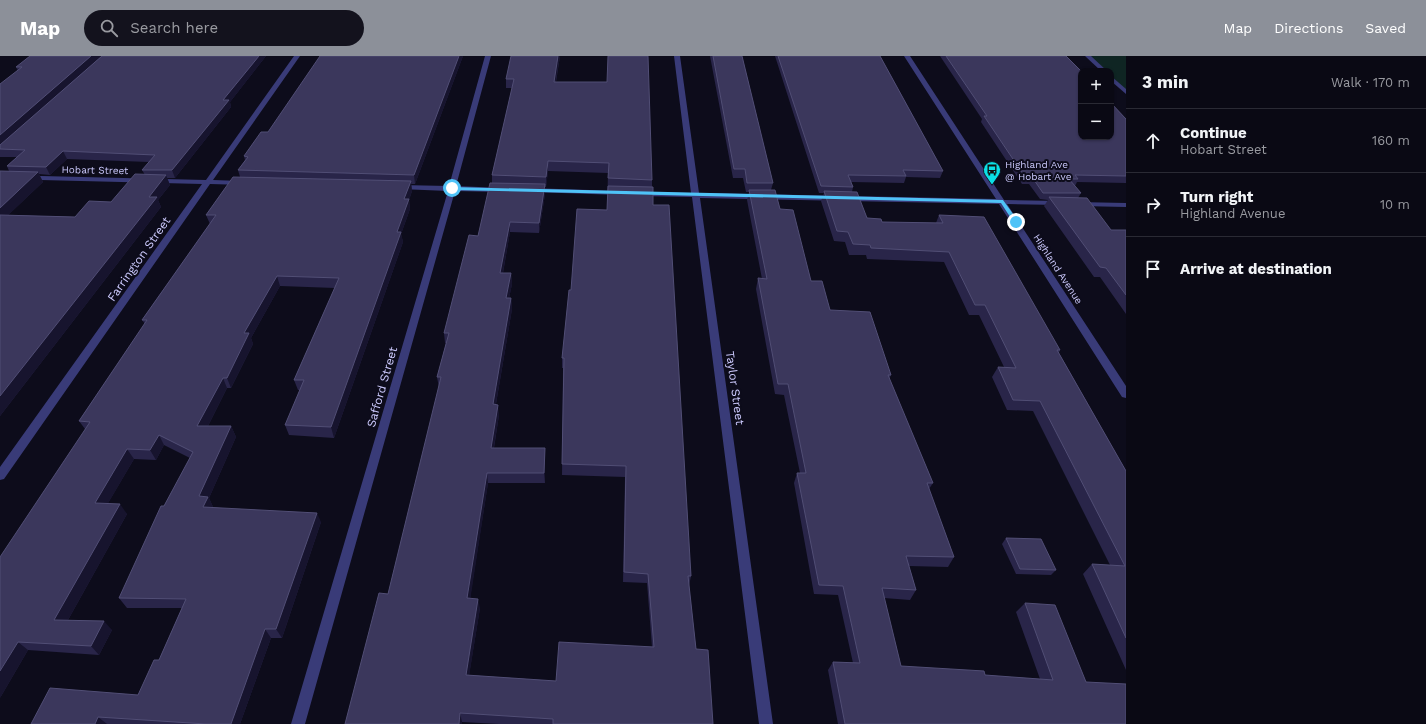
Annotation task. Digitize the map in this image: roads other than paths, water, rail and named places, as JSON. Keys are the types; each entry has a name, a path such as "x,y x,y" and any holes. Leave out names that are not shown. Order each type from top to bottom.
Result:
{"street":[{"name":"Farrington Street","path":"0,476 297,56"},
{"name":"Safford Street","path":"298,724 452,188 488,56"},
{"name":"Taylor Street","path":"677,56 766,724"},
{"name":"Highland Avenue","path":"907,56 1126,394"},
{"path":"1088,56 1101,68"},
{"path":"1114,81 1126,92"},
{"name":"Hobart Street","path":"0,177 247,183"},
{"path":"389,187 508,190"},
{"path":"523,190 1126,205"}],"place":[{"name":"Highland Ave @ Hobart Ave","path":"992,185"}]}
